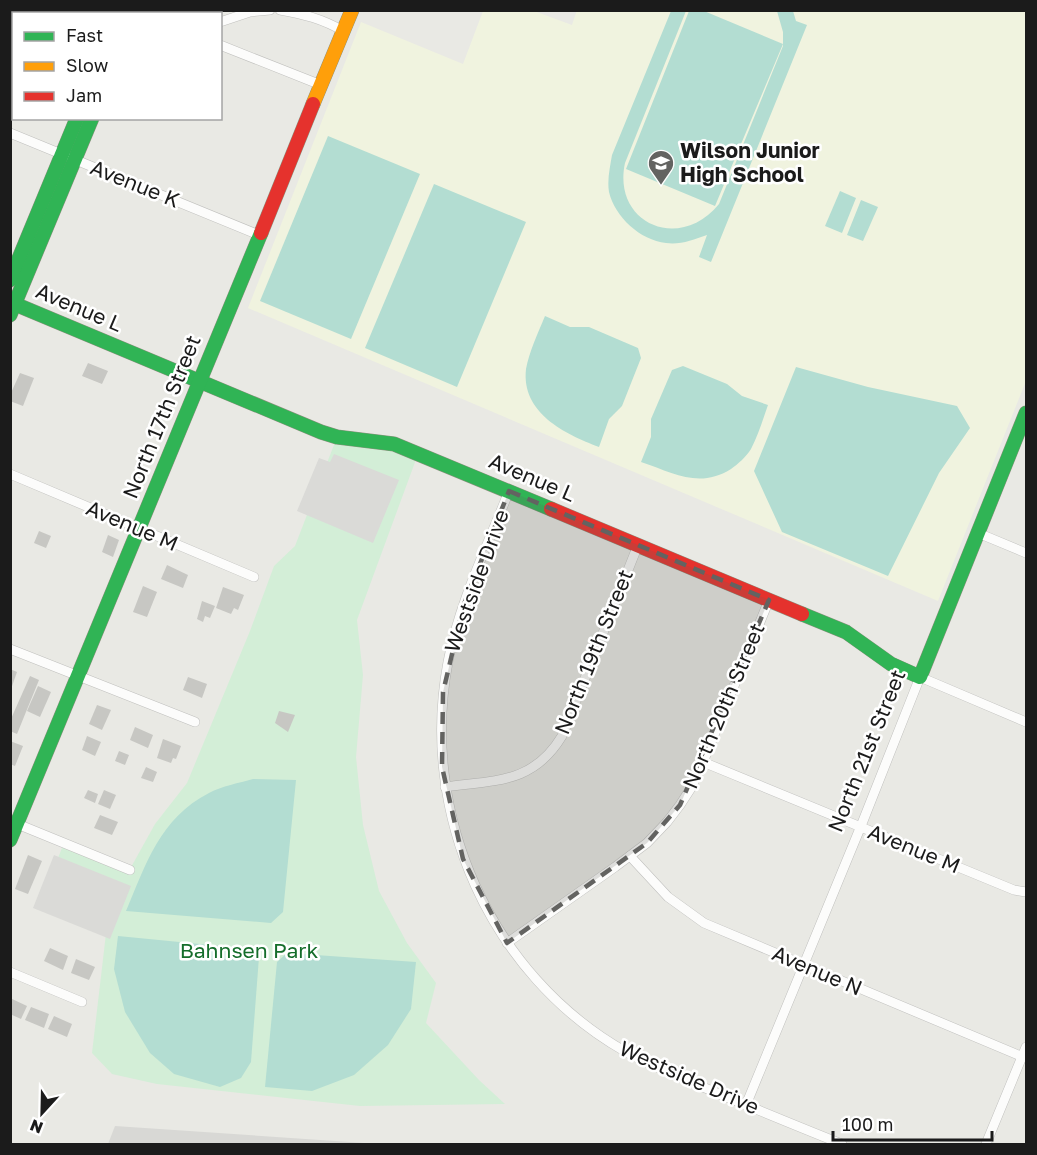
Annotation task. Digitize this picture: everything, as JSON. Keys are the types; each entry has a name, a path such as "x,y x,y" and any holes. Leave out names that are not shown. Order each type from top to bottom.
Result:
{"street":[{"path":"222,21 250,12 270,10"},
{"path":"280,10 304,14 343,31"},
{"name":"North 17th Street","path":"10,840 14,822 152,500 352,10"},
{"path":"222,46 321,85"},
{"path":"12,307 69,156 77,120"},
{"path":"10,280 69,156 91,120"},
{"name":"Avenue K","path":"10,133 260,235"},
{"name":"Avenue L","path":"12,307 200,381 321,432 345,438 394,444 509,491 846,632 891,664 1026,722"},
{"name":"North 21st Street","path":"746,1105 861,827 1026,413"},
{"name":"Avenue M","path":"10,474 254,577"},
{"name":"Westside Drive","path":"509,491 464,604 448,660 443,692 441,738 445,788 453,827 463,859 481,900 507,943 543,987 577,1018 625,1052 842,1144"},
{"path":"978,533 1026,553"},
{"name":"North 19th Street","path":"445,788 523,774 544,760 553,750 562,736 638,545"},
{"name":"North 20th Street","path":"507,943 630,856 667,822 690,788 703,762 769,600"},
{"path":"10,649 195,722"},
{"name":"Avenue M","path":"703,762 1014,890 1026,892"},
{"path":"14,822 130,870"},
{"name":"Avenue N","path":"630,856 647,878 685,911 718,930 803,966 1025,1052"},
{"path":"10,972 82,1002"},
{"path":"986,1144 1025,1052"}],"highlighted area":[{"path":"509,491 769,600 680,805 647,843 507,943 463,859 442,767 443,692 464,604"}],"shaded area":[{"name":"Wilson Junior High School","path":"577,10 1026,11 1026,381 938,601 248,308 361,22 463,64 483,11 534,11 572,25"},
{"path":"334,454 399,480 373,543 297,511 319,458 330,462"},
{"path":"54,855 131,886 110,939 33,908"},
{"path":"115,1126 379,1144 108,1144"}],"green space":[{"path":"671,11 686,11 625,163 624,184 629,202 638,215 652,224 668,228 686,227 703,219 719,204 783,46 783,32 777,11 793,11 796,21 807,25 711,262 699,257 707,235 676,243 656,241 630,226 617,210 609,192 612,155"},
{"path":"689,11 704,11 783,44 715,206 626,169"},
{"path":"328,136 420,174 351,339 260,301"},
{"path":"434,184 526,222 457,387 365,348"},
{"path":"840,191 856,198 842,233 825,226"},
{"path":"861,200 878,207 863,241 847,235"},
{"path":"545,316 570,327 589,327 638,348 641,358 622,406 609,419 599,447 573,436 548,420 531,398 526,384 526,369 531,349"},
{"path":"683,366 727,384 742,396 768,405 749,452 734,467 719,475 708,478 686,477 641,462 651,437 651,419 672,370"},
{"path":"796,367 868,387 957,406 970,428 939,473 888,576 782,532 754,471"},
{"name":"Bahnsen Park","path":"337,437 418,454 357,620 363,675 356,757 363,825 379,891 407,943 436,983 426,1023 479,1080 505,1104 360,1106 157,1084 112,1074 92,1053 107,925 42,898 64,843 130,869 155,824 187,783 250,631 274,566 295,546"},
{"path":"253,779 296,780 283,912 271,923 126,911 148,860 166,829 178,815 209,793"},
{"path":"118,936 251,949 259,957 251,1062 241,1078 220,1087 174,1074 150,1053 125,1012 114,969"},
{"path":"287,953 416,962 411,1009 388,1045 354,1075 312,1091 265,1087 277,962"}],"building":[{"path":"10,85 12,86 12,100 10,103"},
{"path":"88,363 108,371 102,384 82,376"},
{"path":"20,373 34,378 23,406 10,401 10,395"},
{"path":"39,531 51,536 46,548 34,543"},
{"path":"108,535 119,540 113,557 102,552"},
{"path":"167,565 188,575 183,588 161,579"},
{"path":"143,586 157,592 147,617 133,612"},
{"path":"223,587 244,595 238,610 234,608 231,614 216,608"},
{"path":"202,601 215,606 210,618 205,616 203,622 197,619"},
{"path":"10,669 17,672 11,689 10,689"},
{"path":"30,676 39,680 17,734 10,731 10,721"},
{"path":"188,677 207,684 202,698 183,690"},
{"path":"38,686 51,692 40,717 27,711"},
{"path":"97,705 111,710 102,730 89,724"},
{"path":"279,711 295,715 288,732 275,723"},
{"path":"135,727 153,735 148,748 130,740"},
{"path":"87,736 101,742 95,756 82,750"},
{"path":"163,739 181,746 176,759 173,758 171,763 157,758"},
{"path":"10,741 23,746 15,766 10,764"},
{"path":"119,751 129,755 125,765 115,761"},
{"path":"146,767 157,772 153,782 141,778"},
{"path":"88,790 98,794 95,803 84,798"},
{"path":"104,790 116,795 110,809 98,804"},
{"path":"100,815 118,822 112,835 94,828"},
{"path":"28,855 42,861 28,894 15,889"},
{"path":"50,948 68,956 63,970 44,961"},
{"path":"76,959 95,967 89,980 71,973"},
{"path":"10,998 27,1006 21,1019 10,1014"},
{"path":"31,1007 49,1014 44,1028 25,1020"},
{"path":"54,1016 72,1024 67,1037 48,1029"}],"traffic: fast":[{"path":"10,280 76,120"},
{"path":"10,315 91,120"},
{"path":"10,840 261,233"},
{"path":"10,302 321,432 337,437 394,444 551,509"},
{"path":"802,614 846,632 891,664 920,677 1026,413"}],"traffic: slow":[{"path":"313,104 352,10"}],"traffic: jam":[{"path":"261,233 313,104"},
{"path":"551,509 802,614"}],"place":[{"name":"Wilson Junior High School","path":"661,186"}]}
